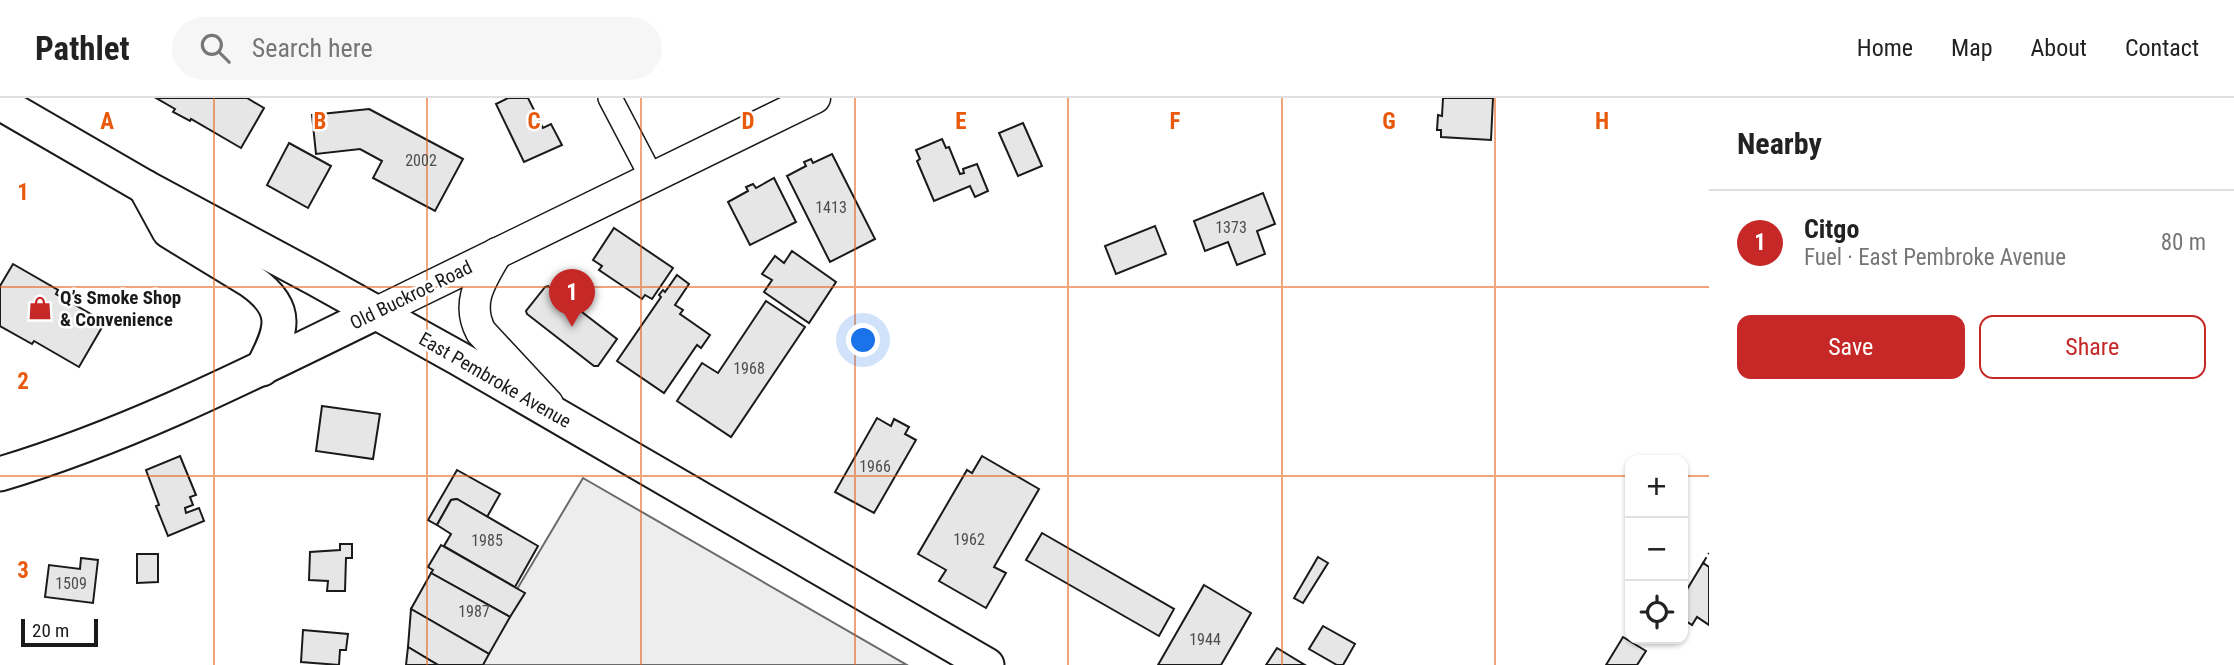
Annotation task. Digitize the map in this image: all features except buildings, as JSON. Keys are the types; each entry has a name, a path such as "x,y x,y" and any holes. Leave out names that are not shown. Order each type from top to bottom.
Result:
{"main road":[{"name":"East Pembroke Avenue","path":"0,103 145,187 377,313 987,665"},
{"path":"145,187 169,231 263,289 272,300 278,316 278,338 262,369"},
{"name":"Old Buckroe Road","path":"0,474 155,417 377,313"}],"street":[{"path":"610,98 652,178"},
{"name":"Old Buckroe Road","path":"377,313 815,98"},
{"path":"497,253 476,291 473,309 476,323 481,332 561,418"}],"shaded area":[{"path":"583,478 907,665 472,665"}],"fence":[{"path":"1705,564 1703,563 1709,553"}],"place":[{"name":"Q’s Smoke Shop & Convenience","path":"40,308"},
{"name":"Citgo","path":"572,327"}]}
